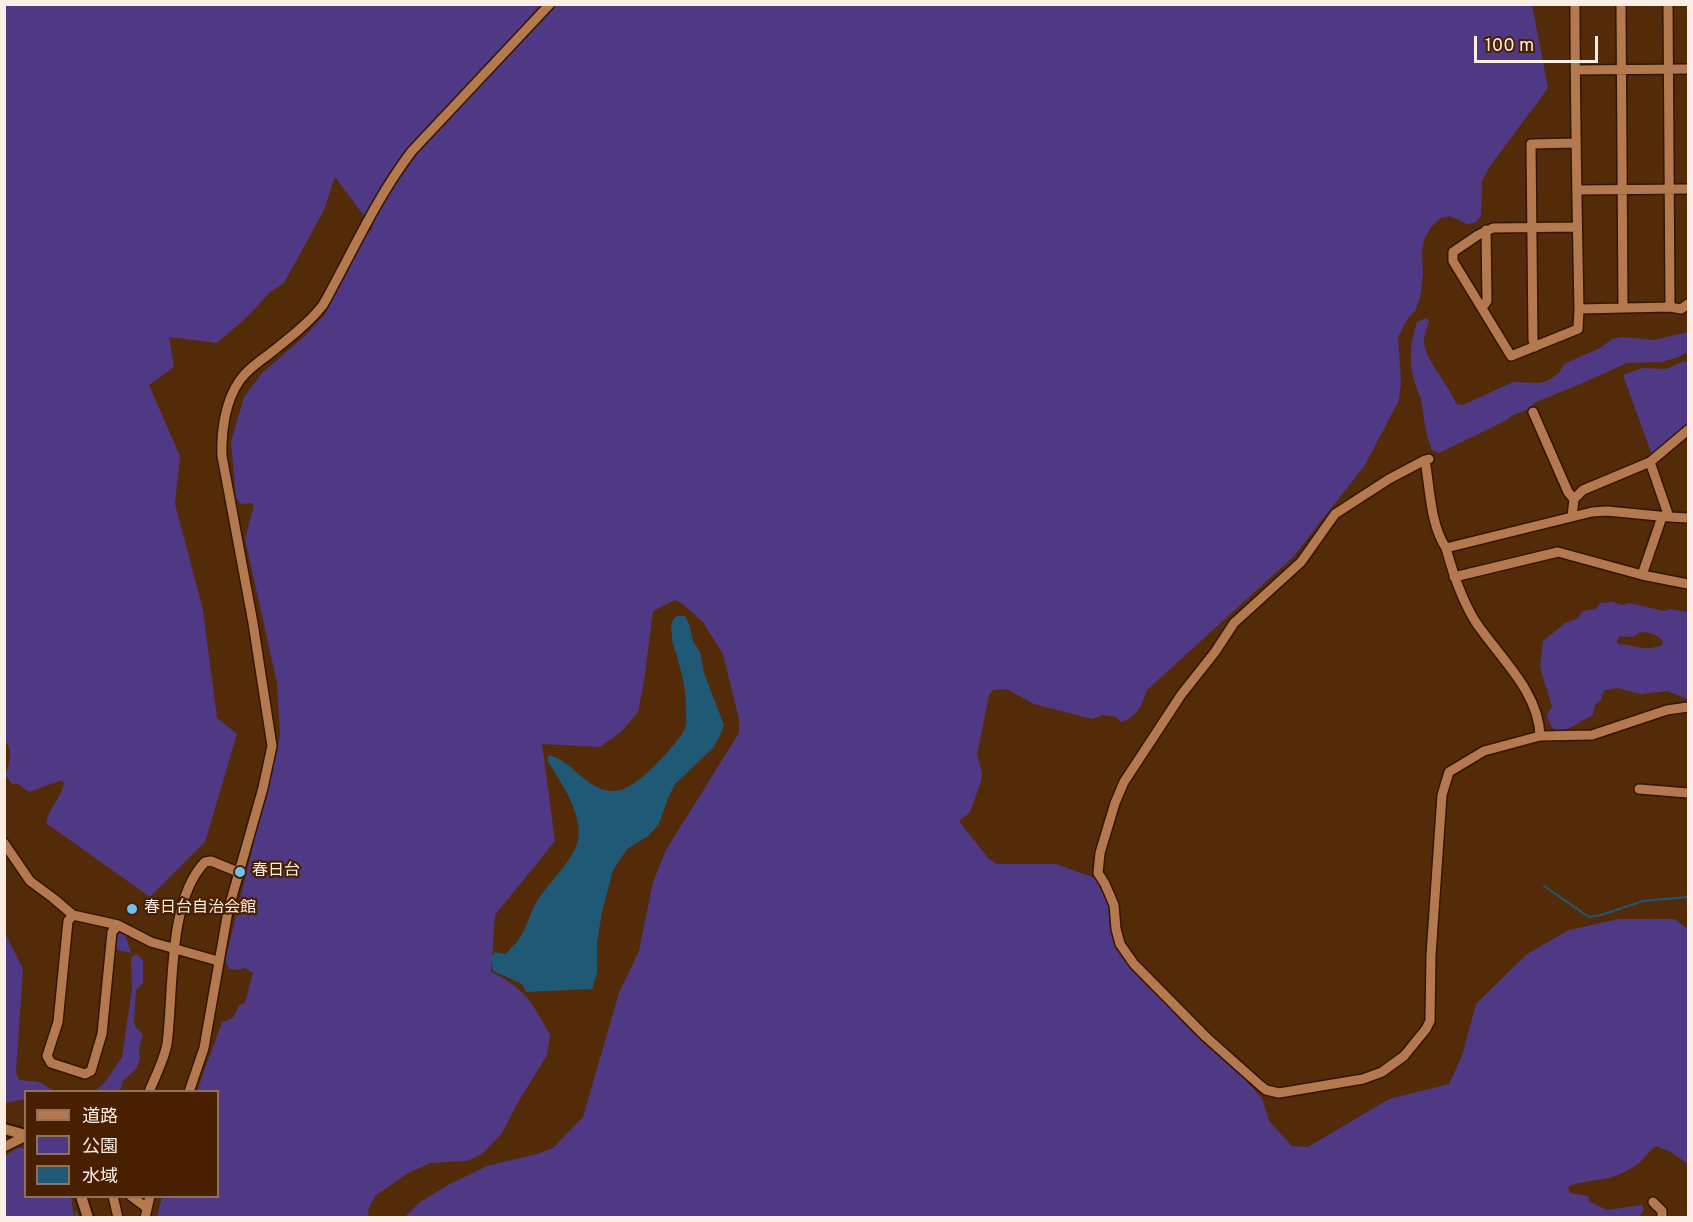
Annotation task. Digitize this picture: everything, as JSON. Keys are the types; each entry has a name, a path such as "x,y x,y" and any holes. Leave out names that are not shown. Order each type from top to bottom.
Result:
{"street":[{"path":"190,1090 204,1048 218,961 238,872 263,788 272,746 253,623 222,456 222,432 230,401 241,378 298,331 323,304 379,200 395,173 412,151 550,4"},
{"path":"1575,4 1578,329 1511,356 1453,261 1453,252 1486,230 1577,227"},
{"path":"1621,4 1623,308"},
{"path":"1668,4 1671,307"},
{"path":"1575,70 1689,69"},
{"path":"1535,347 1533,340 1531,144 1575,143"},
{"path":"1577,190 1689,189"},
{"path":"1482,308 1488,301 1486,230"},
{"path":"1579,309 1671,307 1681,309 1689,304"},
{"path":"1533,412 1568,492 1574,499"},
{"path":"1572,517 1574,499 1583,490 1650,462 1689,430"},
{"path":"1540,735 1540,725 1532,702 1475,621 1454,577 1446,548 1441,541 1435,522 1428,459 1389,479 1335,514 1301,562 1234,623 1181,695 1135,764 1115,803 1098,867 1098,873 1114,905 1120,945 1134,964 1206,1037 1266,1090 1279,1094 1363,1080 1382,1072 1404,1056 1430,1021 1431,955 1439,833 1442,795 1449,772 1484,751 1540,735 1592,735 1667,710 1689,707"},
{"path":"1642,575 1666,517 1650,462"},
{"path":"1446,548 1572,517 1607,511 1689,518"},
{"path":"1454,577 1558,552 1642,575 1689,584"},
{"path":"1639,789 1689,793"},
{"path":"4,843 30,881 73,915 118,925 141,938 218,961"},
{"path":"150,1090 166,1047 179,919 189,885 205,862 211,861 238,872"},
{"path":"73,915 68,921 58,1022 47,1056 51,1063 85,1074 91,1071 102,1034 112,932 118,925"},
{"path":"4,1129 24,1135"},
{"path":"4,1147 24,1137"},
{"path":"81,1198 88,1218"},
{"path":"113,1198 118,1218"},
{"path":"132,1198 146,1213"},
{"path":"146,1213 150,1198"},
{"path":"1653,1202 1662,1211 1662,1218"}],"green space":[{"path":"4,5 1532,5 1548,88 1490,166 1482,181 1481,216 1475,223 1467,224 1450,216 1441,218 1425,237 1422,249 1423,274 1420,298 1415,311 1408,318 1398,337 1401,382 1399,400 1365,465 1293,557 1147,690 1141,706 1127,720 1121,722 1116,717 1104,715 1092,719 1034,704 1007,689 993,690 989,695 977,755 982,773 981,781 970,812 959,821 988,858 996,864 1056,864 1095,878 1109,905 1110,928 1117,949 1190,1030 1235,1069 1262,1098 1269,1121 1292,1146 1308,1147 1389,1099 1449,1084 1462,1056 1476,1004 1527,954 1569,930 1619,919 1674,919 1688,929 1688,1164 1671,1152 1656,1146 1639,1163 1625,1172 1568,1187 1570,1193 1588,1196 1590,1202 1607,1210 1642,1205 1644,1210 1638,1218 405,1217 420,1202 487,1166 553,1148 583,1117 619,993 639,951 653,882 666,850 739,733 739,719 723,654 703,622 675,600 653,611 638,712 621,732 600,747 542,744 555,841 495,915 491,972 520,990 539,1014 550,1035 547,1055 502,1133 482,1154 467,1161 431,1163 408,1173 375,1196 368,1210 369,1217 157,1217 162,1198 219,1198 219,1090 197,1090 222,1022 233,1018 239,1005 245,1003 253,973 245,968 229,969 225,961 280,735 277,683 245,539 254,506 252,503 241,504 236,498 231,442 244,397 262,373 306,335 325,314 360,242 373,228 335,177 324,210 284,283 270,292 248,316 217,343 169,337 174,367 149,385 180,456 175,504 203,610 217,718 237,734 205,842 150,897 46,823 64,783 62,780 29,792 18,784 12,784 6,776 10,752 4,740"},
{"path":"1426,318 1429,320 1424,339 1428,355 1456,404 1463,405 1513,382 1539,383 1549,380 1559,373 1564,364 1600,348 1612,339 1621,337 1654,340 1688,332 1688,352 1661,362 1627,363 1536,402 1527,410 1439,453 1432,450 1430,444 1411,362 1411,346 1417,322"},
{"path":"1684,361 1688,363 1688,425 1652,455 1623,375 1642,368 1666,369"},
{"path":"1612,602 1622,605 1629,603 1664,611 1670,609 1688,612 1688,699 1667,691 1641,694 1617,688 1605,690 1601,700 1595,705 1593,715 1567,729 1555,729 1550,724 1547,714 1552,707 1540,667 1543,641 1565,623 1577,619 1583,611 1596,609 1600,603","holes":["1641,632 1659,637 1663,641 1662,645 1644,648 1618,644 1620,636 1632,637"]},
{"path":"120,930 125,934 131,953 114,949 116,933"},
{"path":"5,933 23,969 16,1072 19,1080 39,1082 53,1090 24,1090 24,1099 5,1103"},
{"path":"137,954 143,960 143,983 136,990 134,1022 143,1035 139,1049 140,1059 136,1069 123,1081 120,1090 96,1090 106,1081 122,1057 132,989 131,957"},
{"path":"17,1148 24,1148 24,1198 71,1198 74,1217 5,1217 5,1156"}],"water":[{"path":"677,616 685,616 693,641 700,652 704,673 724,725 720,736 713,748 675,784 659,824 648,836 627,849 613,870 602,912 597,942 597,973 592,989 526,992 522,984 493,971 491,957 495,952 506,954 519,939 536,902 575,849 578,838 576,815 566,791 547,760 549,755 558,758 595,786 612,791 622,790 632,785 663,757 680,737 686,724 684,684 672,640 671,624"}],"waterway":[{"path":"1544,886 1589,917 1643,901 1688,897"},
{"path":"76,1212 78,1218"}],"place":[{"name":"春日台","path":"240,872"},
{"name":"春日台自治会館","path":"132,909"}]}
